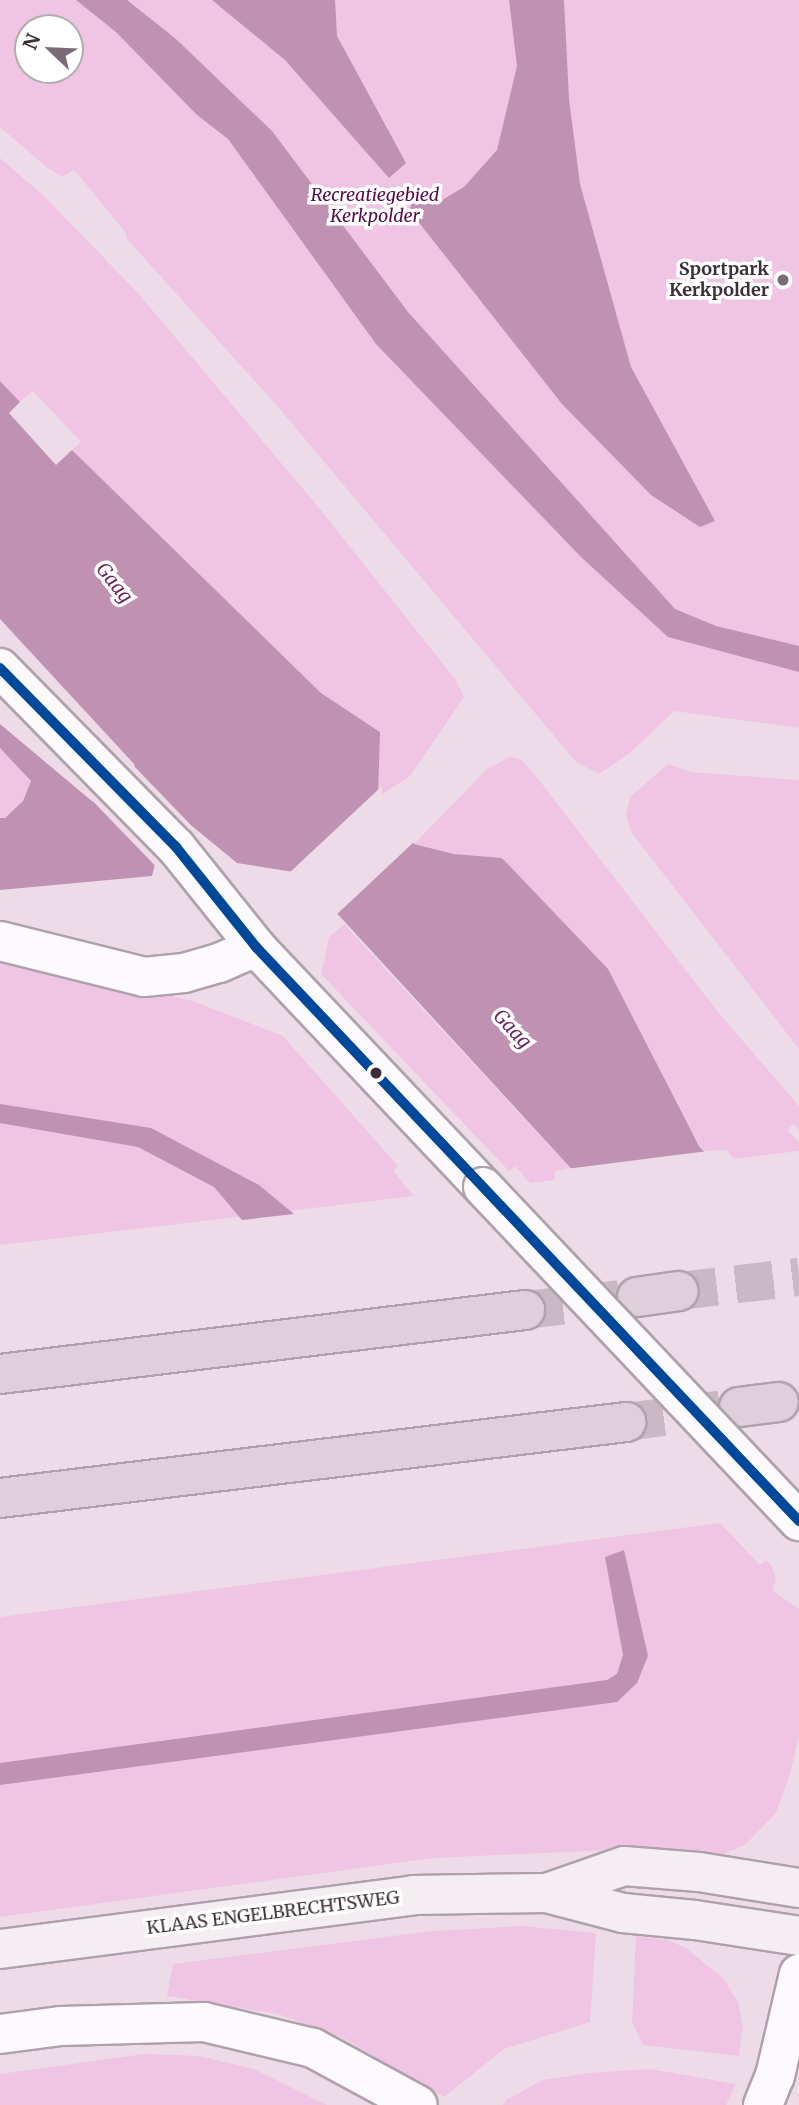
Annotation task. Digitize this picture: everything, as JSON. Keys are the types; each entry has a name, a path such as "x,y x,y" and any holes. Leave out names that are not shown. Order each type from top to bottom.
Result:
{"highway":[{"path":"637,1297 679,1291"},
{"path":"0,1374 525,1310"},
{"path":"739,1407 779,1402"},
{"path":"0,1498 626,1422"}],"main road":[{"name":"KLAAS ENGELBRECHTSWEG","path":"547,1893 624,1866 699,1872 799,1888"},
{"name":"KLAAS ENGELBRECHTSWEG","path":"0,1949 413,1895 547,1893 623,1913 695,1920 799,1936"}],"street":[{"path":"0,668 176,847 256,947 799,1521"},
{"path":"0,942 144,977 184,973 219,963 256,947"},
{"path":"763,2105 775,2076 799,1974"},
{"path":"0,2034 61,2026 204,2022 313,2048 418,2105"}],"green space":[{"name":"Recreatiegebied Kerkpolder","path":"0,0 799,0 799,728 674,711 631,752 599,774 576,762 279,408 127,239 125,232 77,173 73,170 63,177 49,169 0,127"},
{"path":"0,158 45,197 137,292 320,509 455,679 464,697 410,776 378,797 379,731 321,693 72,450 81,442 33,391 20,402 0,381"},
{"path":"0,748 31,781 23,801 5,818 0,818"},
{"path":"510,757 521,759 536,776 718,1012 799,1106 799,1130 794,1124 787,1130 799,1142 799,1151 734,1159 726,1150 704,1151 502,858 454,854 414,844 487,769"},
{"path":"668,764 691,772 799,780 799,1049 631,832 626,815 630,797"},
{"path":"345,924 570,1168 555,1171 555,1180 530,1183 515,1166 509,1171 321,974 329,937"},
{"path":"0,956 193,1001 283,1036 398,1166 393,1171 414,1196 0,1245"},
{"path":"720,1523 760,1565 766,1560 771,1565 776,1578 773,1591 799,1609 799,1736 790,1774 776,1813 745,1845 716,1857 635,1849 433,1858 0,1917 0,1617"},
{"path":"522,1926 596,1933 590,2022 504,2049 444,2097 345,2039 278,2014 167,1996 173,1964 432,1931"},
{"path":"636,1936 668,1940 686,1948 724,1979 738,2002 743,2027 739,2056 643,2045 632,2023"},
{"path":"144,2054 199,2056 254,2069 327,2105 0,2105 0,2074"},
{"path":"650,2069 736,2084 726,2105 503,2105 506,2100 543,2080 588,2073"}],"water":[{"path":"76,0 127,0 176,39 272,131 408,312 675,609 716,626 799,646 799,672 668,637 581,557 376,344 228,139 196,114 116,32"},
{"path":"212,0 335,0 337,36 406,163 389,178 285,60"},
{"path":"509,0 564,0 569,99 580,184 631,367 715,521 700,527 651,495 562,404 409,210 415,198 437,203 464,187 497,150 517,66"},
{"name":"Gaag","path":"0,381 20,402 9,413 56,465 72,450 321,693 380,732 378,797 414,844 454,854 502,858 608,969 699,1146 799,1255 799,1417 300,873 237,863 192,826 155,864 152,876 0,890 0,818 5,818 23,801 31,781 0,748 0,724 93,802 135,765 0,619"},
{"path":"0,1104 151,1128 259,1185 294,1214 242,1220 214,1187 138,1147 0,1123"},
{"path":"624,1550 648,1656 637,1683 617,1702 0,1785 0,1763 607,1680 617,1674 623,1655 605,1557"}],"pier":[{"path":"132,764 195,829 156,867 93,802"},
{"path":"382,786 382,796 416,840 334,917 298,876 287,875"},
{"path":"708,1151 799,1250 799,1421 566,1169"}],"tunnel":[{"path":"679,1291 799,1277"},
{"path":"525,1310 637,1297"},
{"path":"626,1422 725,1409"}],"transit line":[{"path":"0,668 176,847 256,947 799,1521"}],"place":[{"name":"Sportpark Kerkpolder","path":"783,280"}]}
